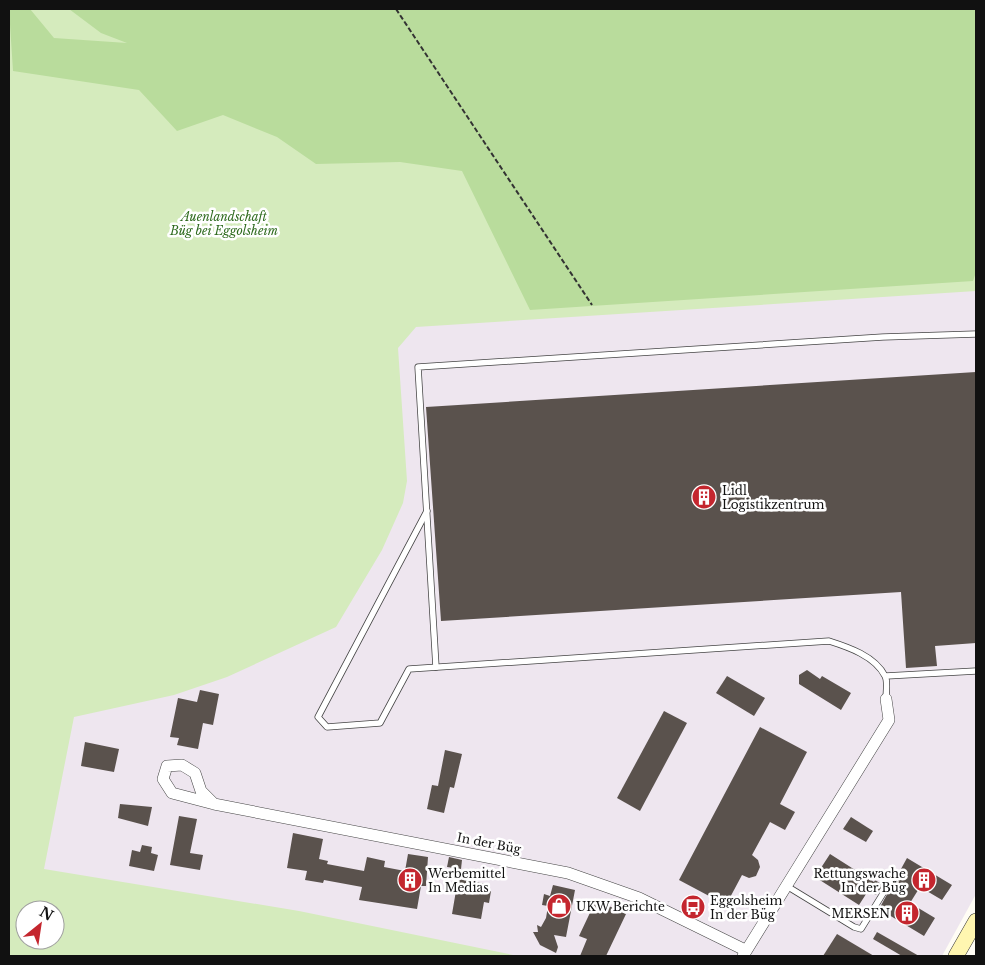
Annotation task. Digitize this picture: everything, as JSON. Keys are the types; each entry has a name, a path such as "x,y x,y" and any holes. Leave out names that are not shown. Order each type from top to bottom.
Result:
{"main road":[{"path":"956,956 976,922"}],"street":[{"name":"In der Büg","path":"214,804 568,873 639,898 744,953 888,720 886,699"}],"lane":[{"path":"436,667 418,367 883,337 976,334"},
{"path":"426,511 318,718 327,727 380,723 409,669 829,641 859,653 874,663 886,676 886,699"},
{"path":"886,676 976,671"},
{"path":"785,885 854,927 861,929 892,879"}],"path":[{"path":"396,9 592,305"}],"shaded area":[{"path":"976,288 976,894 942,956 475,956 40,875 71,712 408,325"}],"green space":[{"name":"Auenlandschaft Büg bei Eggolsheim","path":"9,9 976,9 976,291 416,327 398,348 407,481 403,503 382,550 336,627 227,677 174,695 74,717 44,869 299,911 518,956 9,956"},
{"path":"9,9 30,9 54,38 127,43 101,33 69,9 976,9 976,272 973,281 530,310 462,171 400,162 316,164 277,137 223,115 177,131 139,90 13,71"}],"building":[{"name":"Lidl Logistikzentrum","path":"976,372 976,643 935,646 937,666 906,668 901,592 441,621 426,407"},
{"path":"807,670 820,679 822,676 851,693 841,710 799,684 799,675"},
{"path":"727,676 765,698 754,716 716,693"},
{"path":"200,690 219,694 213,725 203,723 198,749 177,745 179,738 170,737 178,698 197,702"},
{"path":"664,711 687,723 640,811 617,798"},
{"path":"760,727 807,752 780,804 795,812 785,830 770,822 752,855 758,860 760,867 756,876 749,878 742,875 726,905 679,880"},
{"path":"85,742 119,749 114,772 81,766"},
{"path":"445,750 462,754 454,788 450,787 444,813 427,809 432,785 438,786"},
{"path":"120,804 152,807 148,826 118,818"},
{"path":"179,816 197,819 190,853 203,855 200,870 170,865"},
{"path":"851,817 873,831 866,842 843,829"},
{"path":"293,833 323,839 319,859 328,861 327,864 364,871 367,857 385,861 384,867 405,871 408,854 428,857 426,886 421,886 417,909 359,900 362,887 324,880 323,883 305,880 307,871 287,868"},
{"path":"142,845 152,847 151,853 158,855 154,871 129,866 132,850 140,852"},
{"path":"830,854 874,882 875,880 883,885 876,895 868,891 859,905 815,877"},
{"path":"449,857 462,860 461,869 447,867"},
{"path":"907,858 952,885 942,900 920,887 910,903 935,918 924,936 879,909"},
{"path":"458,879 487,884 486,891 491,891 489,903 484,902 481,919 452,914"},
{"path":"553,885 575,890 566,937 554,935 558,947 556,953 540,945 533,932 538,932 537,925 541,927 546,918 548,906 542,905 544,894 550,896"},
{"path":"596,900 626,914 606,956 580,956 587,939 579,936"},
{"path":"877,932 919,956 902,956 873,939"},
{"path":"837,934 874,956 823,956"}],"place":[{"name":"Lidl Logistikzentrum","path":"704,497"},
{"name":"Werbemittel In Medias","path":"410,880"},
{"name":"Rettungswache In der Büg","path":"924,880"},
{"name":"UKW Berichte","path":"559,906"},
{"name":"Eggolsheim In der Büg","path":"693,907"},
{"name":"MERSEN","path":"907,913"}]}
